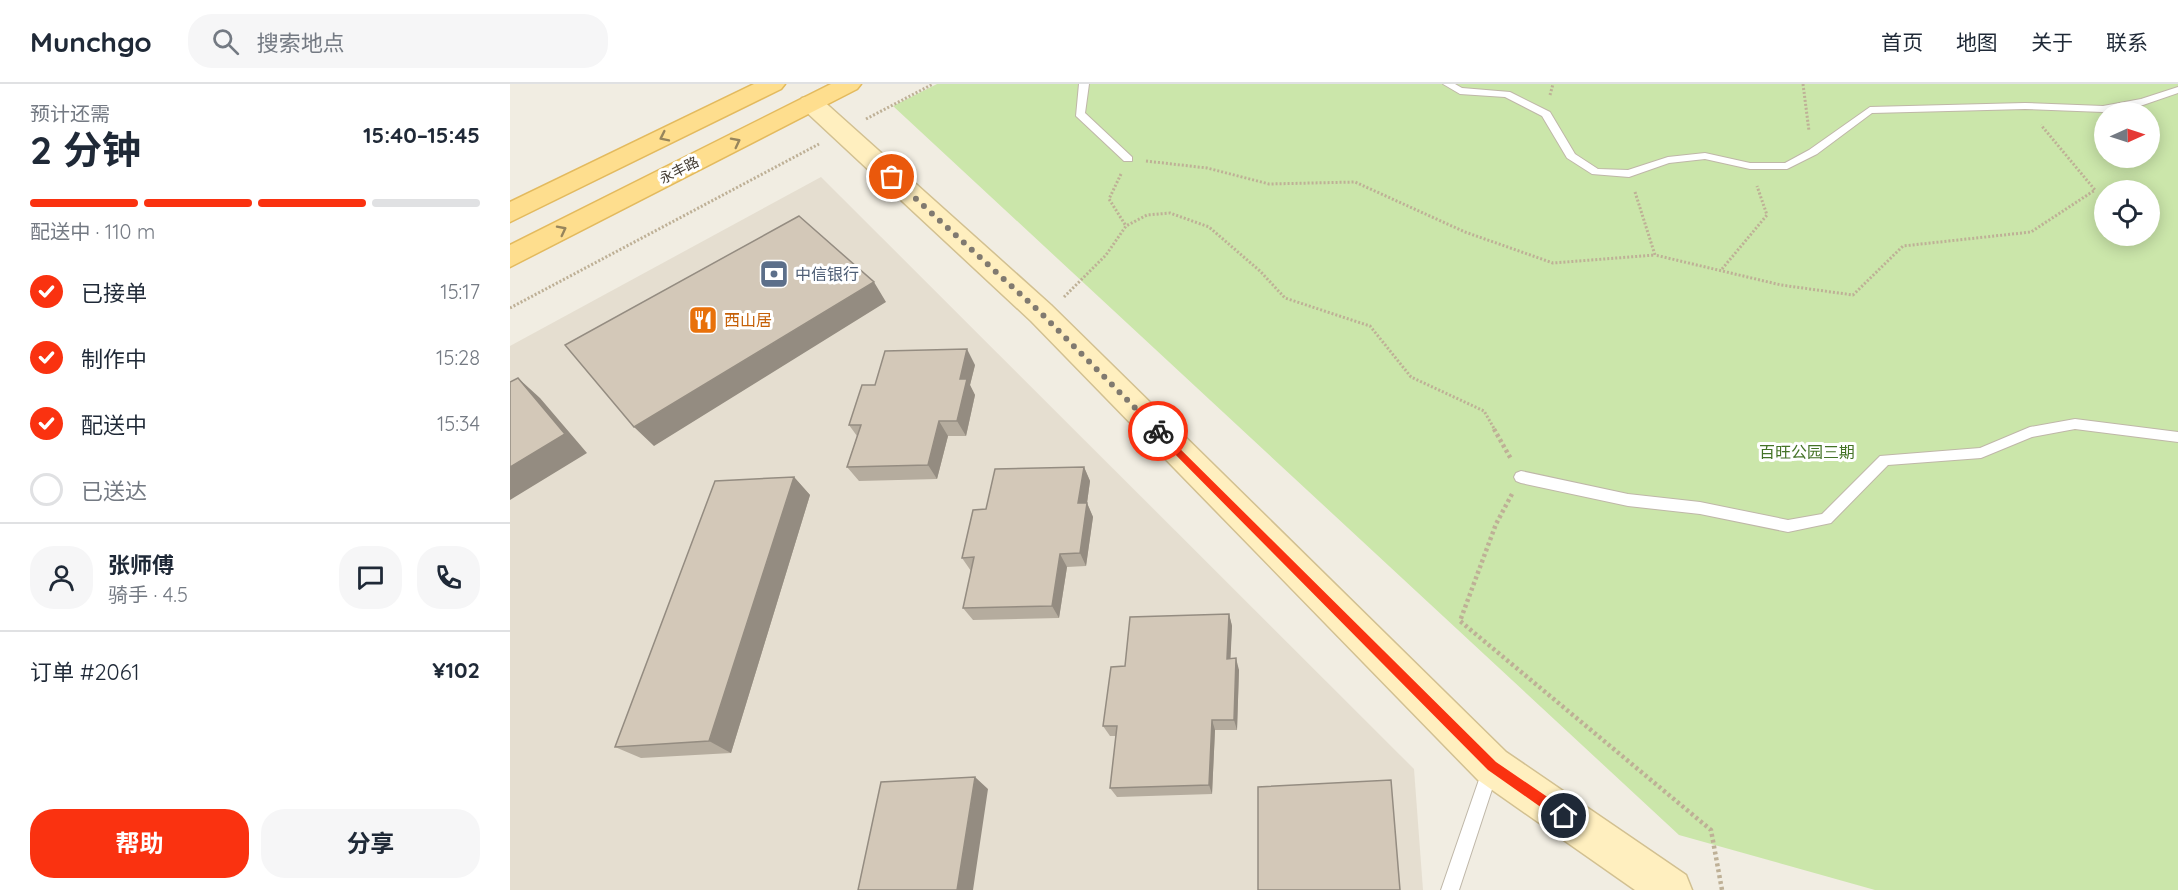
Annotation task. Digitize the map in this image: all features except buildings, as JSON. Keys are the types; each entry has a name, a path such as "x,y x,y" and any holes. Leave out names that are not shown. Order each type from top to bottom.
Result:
{"main road":[{"path":"510,213 773,84"},
{"name":"永丰路","path":"510,257 849,84"}],"street":[{"path":"811,103 1041,313 1492,766 1671,890"}],"lane":[{"path":"1084,84 1080,114 1128,159"},
{"path":"1448,84 1460,91 1507,94 1546,114 1571,156 1596,172 1629,174 1668,160 1705,156 1750,166 1786,166 1813,152 1870,110 2025,106 2103,109 2143,102 2178,89"},
{"path":"2170,84 2178,89"},
{"path":"1521,477 1628,500 1700,508 1788,526 1826,519 1885,460 1982,453 2030,432 2075,424 2178,437"},
{"path":"1450,890 1492,766"}],"path":[{"path":"510,308 933,84"},
{"path":"1803,84 1813,152"},
{"path":"1126,226 1109,199 1128,159 1206,168 1269,184 1356,182 1465,232 1553,263 1655,255 1722,268 1781,285 1853,295 1903,246 2031,232 2096,190 2025,106"},
{"path":"1722,268 1767,215 1750,166"},
{"path":"1629,174 1655,255"},
{"path":"1041,313 1068,295 1106,255 1126,226 1147,215 1170,213 1209,227 1260,271 1285,298 1370,326 1411,377 1484,411 1521,477 1496,524 1460,621 1711,830 1722,890"}],"shaded area":[{"path":"821,177 1414,769 1423,890 510,890 510,346"}],"green space":[{"name":"百旺公园三期","path":"937,84 2178,84 2178,890 1875,890 1679,835 893,106"}],"way so far":[{"path":"892,177 1041,313 1158,431"}],"place":[{"name":"中信银行","path":"774,274"},
{"name":"西山居","path":"703,320"}],"route":[{"path":"1158,431 1492,766 1564,816"}]}
